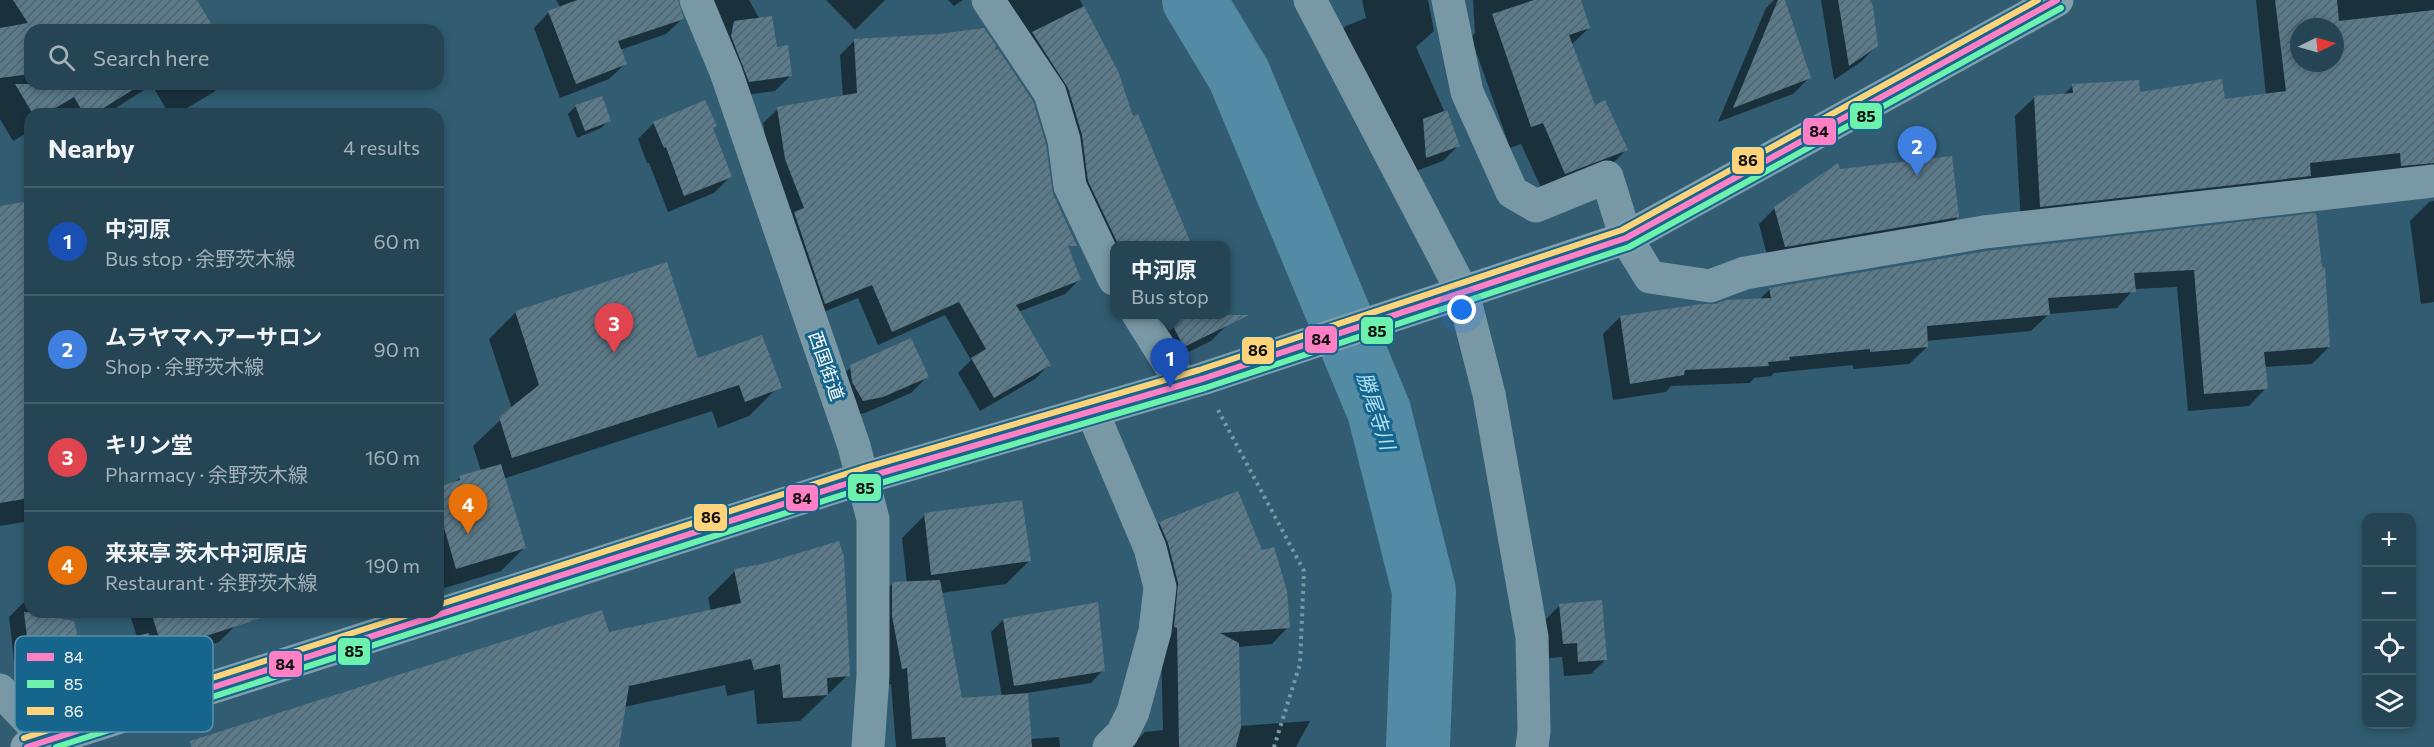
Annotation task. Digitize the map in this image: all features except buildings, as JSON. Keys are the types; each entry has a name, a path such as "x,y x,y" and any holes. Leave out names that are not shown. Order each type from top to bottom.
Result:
{"main road":[{"path":"444,615 864,478 1192,382 1626,238 2055,1"},
{"path":"213,690 434,618"},
{"path":"44,745 84,732"}],"street":[{"name":"西国街道","path":"696,0 726,72 864,478 873,519 873,676 868,747"},
{"path":"988,0 1050,93 1064,140 1070,186 1110,271"},
{"path":"1310,0 1453,296 1489,394 1532,637 1534,731 1532,747"},
{"path":"1448,0 1467,92 1512,192 1536,206 1607,177 1626,238 1650,277 1710,286 1745,273 1984,232 2434,182"},
{"path":"1141,319 1192,382"},
{"path":"1092,411 1150,548 1160,587 1155,632 1133,712 1122,734 1109,747"},
{"path":"0,690 15,709"},
{"path":"34,732 44,745"}],"path":[{"path":"1192,382 1304,571 1300,664 1274,747"}],"waterway":[{"name":"勝尾寺川","path":"1194,0 1239,75 1379,411 1424,591 1418,747"}],"transit line":[{"name":"86","path":"444,603 861,469 1199,370 1622,230 2038,0"},
{"name":"84","path":"444,613 864,478 1202,379 1626,238 2057,0"},
{"name":"85","path":"213,697 867,487 1205,388 1629,247 2061,8"},
{"name":"86","path":"213,678 399,618"},
{"name":"84","path":"213,687 428,618"},
{"name":"86","path":"24,738 43,732"},
{"name":"84","path":"27,747 74,732"},
{"name":"85","path":"56,747 103,732"}],"place":[{"name":"ムラヤマヘアーサロン","path":"1917,176"},
{"name":"キリン堂","path":"614,353"},
{"name":"中河原","path":"1170,388"},
{"name":"来来亭 茨木中河原店","path":"468,534"}]}
